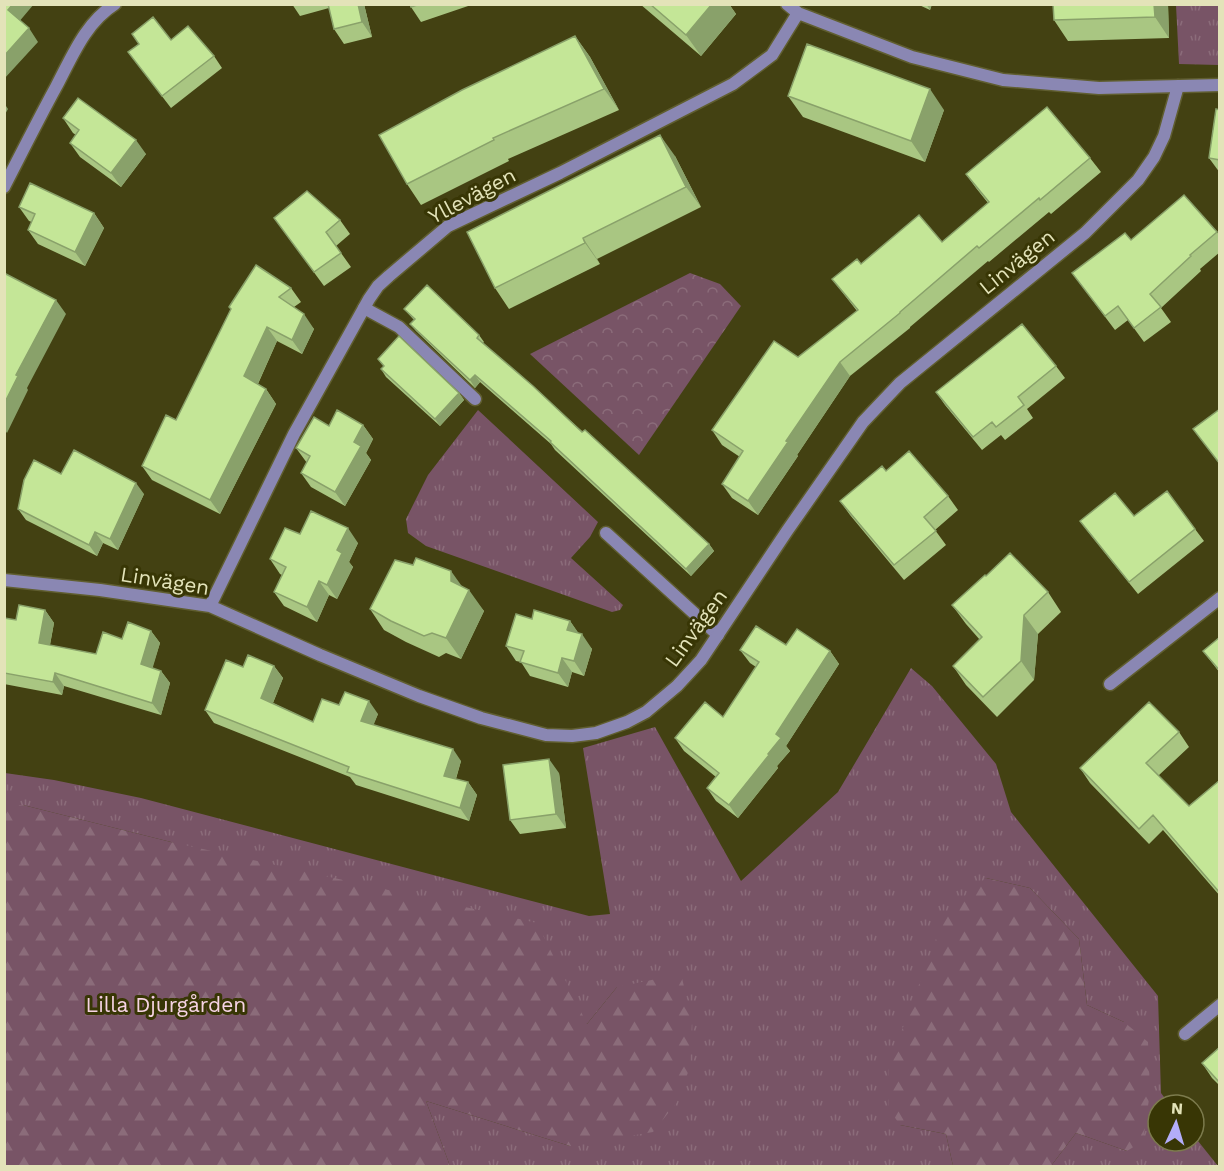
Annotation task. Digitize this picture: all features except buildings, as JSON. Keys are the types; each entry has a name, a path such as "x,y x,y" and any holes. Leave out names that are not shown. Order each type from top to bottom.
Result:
{"street":[{"path":"4,188 82,38 95,20 115,4"},
{"path":"787,4 798,13 912,57 1003,80 1100,88 1220,85"},
{"name":"Yllevägen","path":"210,606 294,434 378,286 403,262 448,226 560,173 733,84 772,55 798,13"},
{"name":"Linvägen","path":"4,580 100,590 210,606 419,696 481,718 546,735 572,736 596,733 627,723 646,712 677,686 701,660 863,422 900,383 1085,233 1138,180 1154,157 1164,136 1178,86"},
{"path":"364,308 399,327 475,399"},
{"path":"606,533 718,635"},
{"path":"1110,684 1220,598"},
{"path":"1185,1034 1220,1005"}],"green space":[{"path":"1176,5 1219,5 1219,65 1179,64"},
{"path":"690,273 720,284 741,306 639,455 530,354"},
{"path":"478,410 598,522 590,537 571,558 623,605 620,610 612,612 426,546 408,533 406,519 428,475"},
{"path":"911,668 932,686 996,764 1011,812 1158,996 1161,1093 1146,1093 1146,1153 1206,1153 1206,1151 1218,1166 1051,1166 1076,1133 1127,1151 1124,1022 1087,1005 1079,939 1030,888 986,878 900,1125 946,1134 953,1166 450,1166 426,1101 570,1146 617,987 587,1024 171,842 23,805 5,805 5,773 54,780 141,798 589,916 610,914 583,748 655,727 741,881 838,792"},
{"name":"Lilla Djurgården","path":"5,805 23,805 171,842 537,923 587,1024 617,987 681,974 692,1020 690,1067 677,1102 653,1132 570,1146 426,1101 450,1166 5,1166"},
{"path":"986,878 1030,888 1079,939 1087,1005 1124,1022 1148,1042 1150,1092 1146,1093 1143,1141 1127,1151 1076,1133 1051,1166 953,1166 946,1134 900,1125 889,1109 889,1065 946,912"}]}
